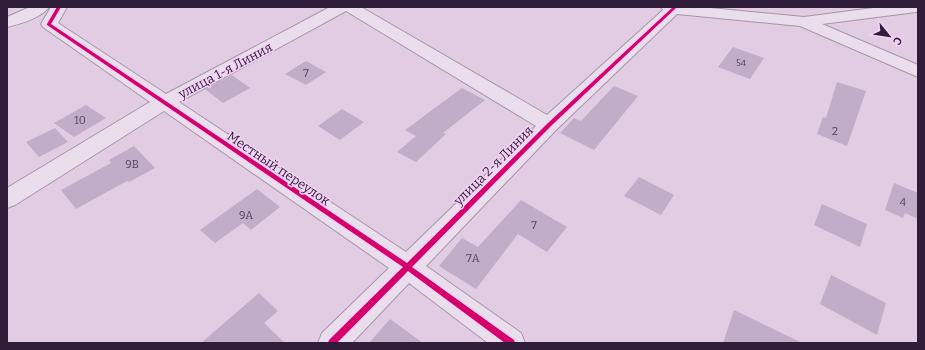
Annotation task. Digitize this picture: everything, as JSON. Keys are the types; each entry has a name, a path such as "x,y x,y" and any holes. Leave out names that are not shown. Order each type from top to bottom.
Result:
{"street":[{"path":"7,22 29,14 40,7"},
{"name":"Местный переулок","path":"59,7 49,24 163,103 406,266 511,343"},
{"name":"улица 1-я Линия","path":"7,200 163,103 342,7"},
{"path":"350,7 549,125"},
{"path":"780,7 804,22 918,72"},
{"path":"672,8 804,22 916,7"},
{"name":"улица 2-я Линия","path":"332,343 406,266 549,125 672,8"}],"building":[{"path":"733,47 764,58 750,79 718,67"},
{"path":"306,61 326,72 306,85 285,74"},
{"path":"232,75 250,88 223,103 205,89"},
{"path":"837,82 866,91 847,146 817,134 823,117 826,118"},
{"path":"614,86 638,96 594,150 560,133 574,118 581,121"},
{"path":"462,88 485,100 443,133 446,134 416,162 397,152 416,136 405,130"},
{"path":"86,105 106,118 74,137 54,123"},
{"path":"342,109 364,122 340,140 318,126"},
{"path":"55,128 68,142 39,157 26,142"},
{"path":"134,146 155,168 129,182 127,181 76,209 61,190 111,163 109,160"},
{"path":"639,177 674,195 661,215 624,196"},
{"path":"894,183 918,193 918,219 905,213 903,218 885,210"},
{"path":"257,189 280,207 251,230 243,223 215,243 200,230"},
{"path":"521,200 567,227 547,252 518,234 476,289 439,266 462,238 478,247"},
{"path":"822,204 867,224 860,247 814,225"},
{"path":"831,275 886,303 877,335 820,304"},
{"path":"259,293 278,311 264,323 285,343 201,343"},
{"path":"734,310 802,343 723,343"},
{"path":"390,319 423,343 369,343"}],"cycle path":[{"path":"59,7 49,24 406,266 511,343"},
{"path":"332,343 549,125 675,7"}]}
